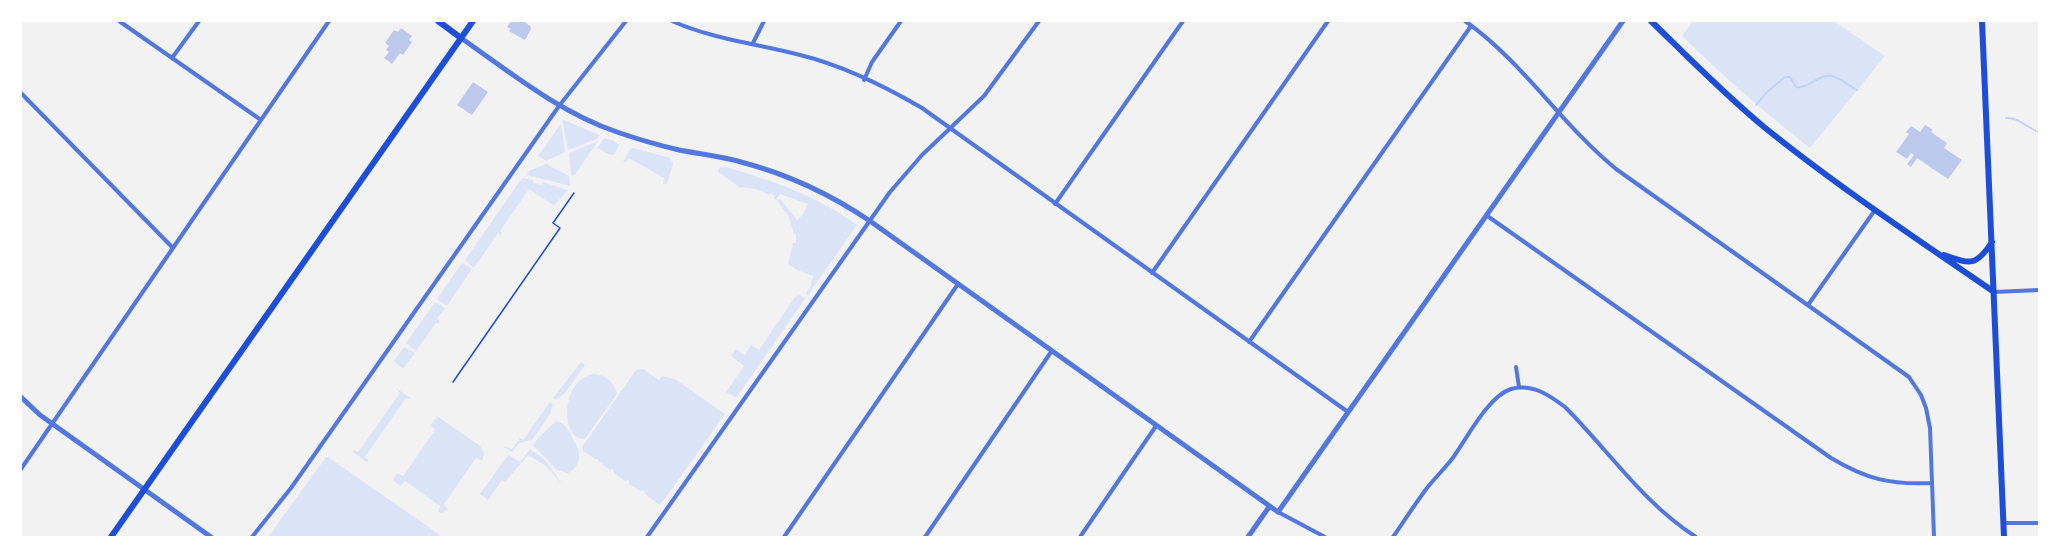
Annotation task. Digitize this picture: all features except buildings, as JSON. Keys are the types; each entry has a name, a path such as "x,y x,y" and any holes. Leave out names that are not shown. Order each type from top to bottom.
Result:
{"main road":[{"path":"438,21 461,38"},
{"path":"111,537 473,21"},
{"path":"1651,21 1752,116 1803,157 1994,292"},
{"path":"1983,21 2004,537"},
{"path":"1936,252 1971,263 1981,258 1992,242"}],"street":[{"path":"119,21 261,120"},
{"path":"172,58 199,21"},
{"path":"21,469 329,21"},
{"path":"252,537 291,488 559,106 626,21"},
{"path":"672,21 699,31 824,61 907,100 1348,412"},
{"path":"753,43 764,21"},
{"path":"864,80 872,62 901,21"},
{"path":"647,537 890,192 922,154 984,96 1040,21"},
{"path":"1055,204 1183,21"},
{"path":"1152,273 1328,21"},
{"path":"1465,21 1509,58 1583,140 1616,169 1899,369 1916,386 1926,408 1930,428 1934,537"},
{"path":"1278,512 1623,21"},
{"path":"1249,342 1471,26"},
{"path":"461,38 545,98 616,132 654,144 739,161 783,176 827,196 870,221 1269,507 1325,537"},
{"path":"21,93 173,248"},
{"path":"1808,305 1876,209"},
{"path":"1486,215 1830,458 1872,479 1932,483"},
{"path":"784,537 958,284"},
{"path":"1994,292 2039,290"},
{"path":"925,537 1052,352"},
{"path":"1516,368 1519,387"},
{"path":"1393,537 1483,414 1499,395 1519,387 1539,390 1565,407 1661,512 1696,537"},
{"path":"21,398 40,415 211,537"},
{"path":"1080,537 1156,426"},
{"path":"1248,537 1269,507"},
{"path":"2004,523 2039,523"}],"path":[{"path":"453,382 560,228 553,223 574,194"}],"shaded area":[{"path":"1693,21 1834,21 1885,56 1810,148 1744,94 1682,36"},
{"path":"562,119 599,135 599,138 568,150"},
{"path":"560,125 565,152 546,161 538,156"},
{"path":"604,138 619,145 614,155 597,148"},
{"path":"598,141 574,176 571,175 569,153"},
{"path":"630,149 670,158 673,164 667,184 663,184 664,178 629,158 623,162"},
{"path":"546,164 569,176 570,186 527,175 529,171"},
{"path":"725,167 760,177 810,197 857,225 808,295 806,293 813,276 788,264 793,243 796,243 796,234 794,234 789,217 777,201 781,200 797,220 808,204 780,194 776,200 771,193 769,195 756,189 739,187 718,172 719,168"},
{"path":"522,178 533,180 533,183 542,185 543,182 568,190 554,205 556,207 529,189 500,231 502,233 500,235 498,233 474,268 465,260"},
{"path":"462,263 472,269 447,306 437,299"},
{"path":"800,295 805,299 736,398 726,392 744,366 731,356 736,349 745,355 751,345 759,350 795,297"},
{"path":"435,302 445,308 437,319 440,321 436,323 416,351 406,343"},
{"path":"404,347 415,353 403,369 394,361"},
{"path":"581,362 585,365 564,394 556,400 553,398"},
{"path":"643,369 659,380 662,376 675,379 725,414 661,504 645,494 644,490 640,491 629,484 629,480 625,481 614,473 613,469 610,470 598,459 583,451 582,447 636,370"},
{"path":"594,374 609,380 617,394 585,439 577,437 571,430 567,409 575,387 583,378"},
{"path":"396,388 412,399 406,398 365,457 369,461 367,462 352,451 358,452 400,393"},
{"path":"550,402 553,404 550,414 532,440 519,443 512,452 503,446 512,449 520,438 523,440"},
{"path":"437,416 480,446 484,454 482,461 476,458 444,504 448,509 442,513 438,512 440,506 405,481 400,486 393,480 397,473 403,476 435,430 431,425"},
{"path":"556,421 567,428 579,453 576,466 568,473 557,470 533,445"},
{"path":"530,449 545,460 563,485 546,466 528,455 505,482 502,480 488,500 480,494 508,455 520,462"},
{"path":"326,457 440,535 439,537 268,537"}],"waterway":[{"path":"1756,105 1785,77 1790,77 1796,87 1801,87 1823,77 1832,76 1857,90"},
{"path":"2006,118 2015,119 2039,132"}]}
